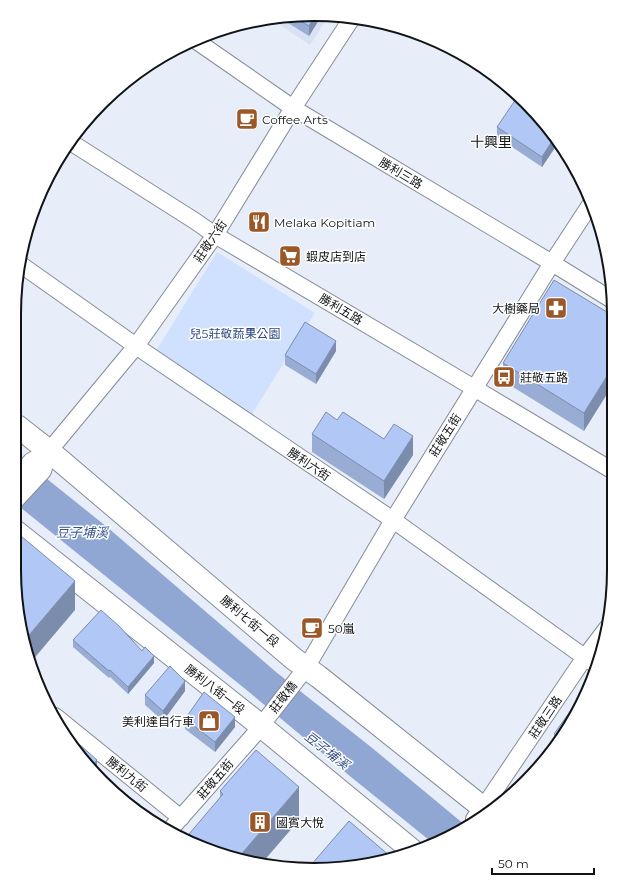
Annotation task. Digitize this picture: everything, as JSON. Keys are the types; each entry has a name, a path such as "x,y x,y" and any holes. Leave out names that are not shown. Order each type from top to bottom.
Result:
{"street":[{"name":"莊敬六街","path":"41,461 136,346 215,235 293,108 348,24"},
{"name":"勝利三路","path":"200,44 293,108 552,262 606,296"},
{"name":"勝利五路","path":"75,145 215,235 607,467"},
{"name":"莊敬五街","path":"306,668 393,520 552,262 587,209"},
{"name":"勝利六街","path":"25,268 136,346 393,520 591,662"},
{"name":"勝利七街一段","path":"21,432 41,461 319,677 481,811"},
{"path":"21,475 41,461"},
{"path":"21,492 41,461"},
{"name":"勝利八街一段","path":"21,535 261,726 408,847"},
{"name":"莊敬三路","path":"485,807 591,662"},
{"name":"莊敬橋","path":"261,726 306,668"},
{"name":"勝利九街","path":"65,724 181,818"},
{"name":"莊敬五街","path":"173,827 261,726"}],"shaded area":[{"path":"325,22 310,45 278,24"}],"green space":[{"name":"兒5莊敬蔬果公園","path":"217,252 315,313 252,414 154,354"}],"water":[{"name":"豆子埔溪","path":"21,458 107,527 276,672 371,747 462,823 429,840 21,508"}],"building":[{"path":"312,21 309,26 302,22"},
{"path":"515,101 534,121 551,142 542,157 497,127"},
{"path":"554,280 607,312 607,376 584,413 503,363"},
{"path":"305,322 336,341 316,374 285,355"},
{"path":"326,412 337,420 343,412 384,439 394,424 413,436 384,481 312,434"},
{"path":"21,536 75,581 29,635 22,589"},
{"path":"101,610 119,626 142,651 145,647 154,656 128,687 110,670 109,671 73,640"},
{"path":"170,666 185,681 163,711 145,695"},
{"name":"美利達自行車","path":"204,692 235,717 215,742 185,719"},
{"path":"572,708 558,733 556,735 554,734"},
{"path":"78,743 97,760 94,763"},
{"path":"256,750 299,787 242,854 188,835 223,794 220,791"},
{"path":"349,821 387,854 352,860 313,863"}],"place":[{"name":"Coffee Arts","path":"247,119"},
{"name":"Melaka Kopitiam","path":"259,222"},
{"name":"蝦皮店到店","path":"290,256"},
{"name":"大樹藥局","path":"556,308"},
{"name":"莊敬五路","path":"504,377"},
{"name":"50嵐","path":"312,628"},
{"name":"美利達自行車","path":"209,721"},
{"name":"國賓大悅","path":"260,822"}],"district":[{"name":"十興里","path":"491,142"}]}
